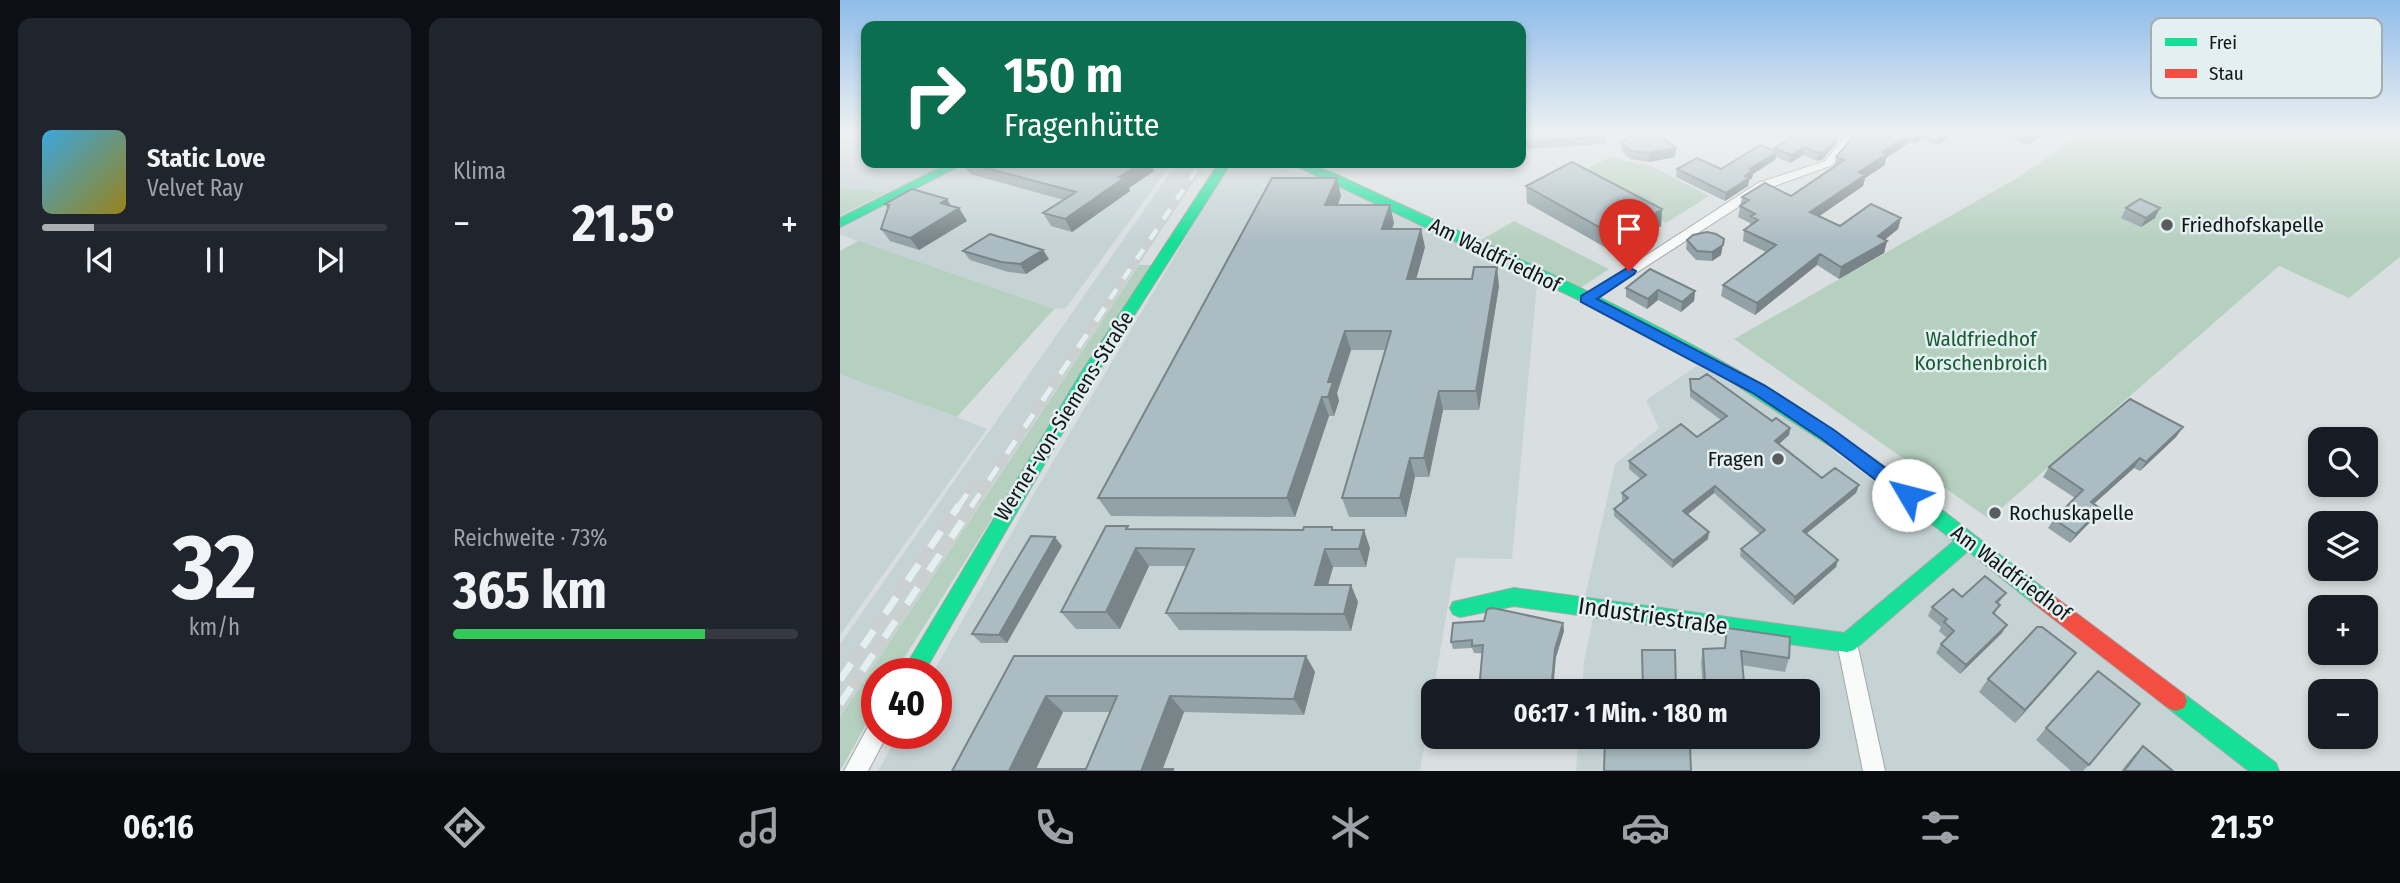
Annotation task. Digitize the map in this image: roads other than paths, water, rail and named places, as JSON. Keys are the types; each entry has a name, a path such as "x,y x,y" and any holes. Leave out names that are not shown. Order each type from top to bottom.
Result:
{"street":[{"path":"840,223 945,170"},
{"name":"Werner-von-Siemens-Straße","path":"920,658 1087,377 1220,170"},
{"name":"Am Waldfriedhof","path":"1313,170 1356,188 1586,299 1759,389 1828,435 1968,540 2268,771"},
{"path":"1586,299 1757,189 1810,170"},
{"path":"1874,771 1847,643 1968,540"},
{"name":"Industriestraße","path":"1460,608 1514,597 1847,643"},
{"path":"855,771 868,749"}],"railway":[{"path":"1110,299 1196,170"},
{"path":"971,507 1112,297"},
{"path":"958,507 976,481"},
{"path":"840,680 959,505"},
{"path":"840,704 973,505"}],"place":[{"name":"Friedhofskapelle","path":"2167,225"},
{"name":"Fragen","path":"1778,459"},
{"name":"Rochuskapelle","path":"1995,513"}],"park label":[{"name":"Waldfriedhof Korschenbroich","path":"1981,351"}]}
